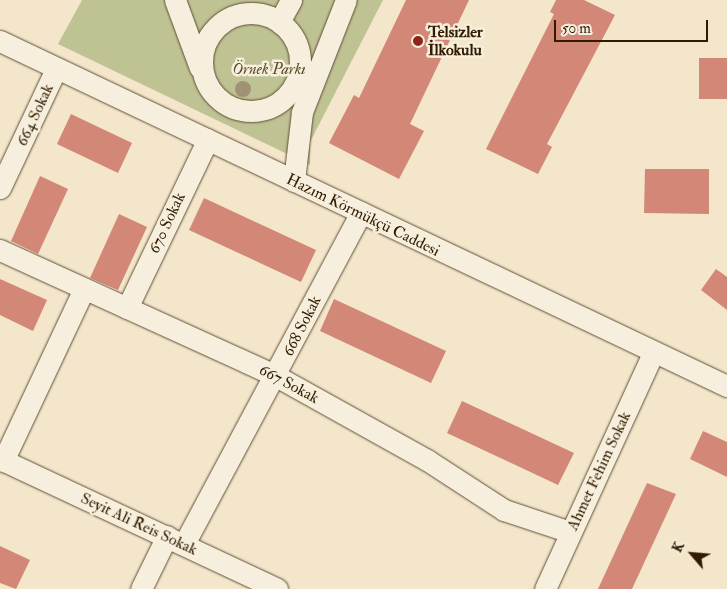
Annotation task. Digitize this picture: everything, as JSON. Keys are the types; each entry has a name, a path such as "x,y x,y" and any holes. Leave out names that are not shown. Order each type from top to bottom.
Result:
{"street":[{"path":"175,0 203,76 215,96 234,109 252,112 274,106 304,103"},
{"path":"279,22 292,0"},
{"path":"294,181 304,103 346,0"},
{"path":"203,76 206,44 225,21 255,13 279,22 296,43 300,66 293,88 274,106"},
{"name":"Hazım Körmükçü Caddesi","path":"0,41 653,353 727,386"},
{"name":"664 Sokak","path":"0,188 56,69"},
{"name":"670 Sokak","path":"127,308 208,139"},
{"name":"668 Sokak","path":"141,589 176,540 276,376 361,212"},
{"name":"667 Sokak","path":"0,250 276,376 427,460 504,510 570,532"},
{"path":"2,460 84,289"},
{"name":"Ahmet Fehim Sokak","path":"545,589 653,353"},
{"name":"Seyit Ali Reis Sokak","path":"2,460 278,589"}],"green space":[{"name":"Örnek Parkı","path":"82,0 383,0 310,142 310,165 58,44"}],"building":[{"path":"406,0 469,0 410,124 424,131 399,179 329,143 354,95 359,98"},
{"path":"556,0 584,0 615,15 547,144 552,147 538,174 486,149 554,14 550,12"},
{"path":"699,58 727,58 727,99 699,99"},
{"path":"71,114 132,143 118,173 57,144"},
{"path":"645,169 709,169 709,214 644,213"},
{"path":"40,176 68,189 38,254 11,241"},
{"path":"204,198 316,250 301,282 189,230"},
{"path":"119,214 147,227 118,290 90,278"},
{"path":"716,269 727,277 727,310 701,290"},
{"path":"0,279 47,300 33,331 0,315"},
{"path":"334,299 446,351 431,383 320,331"},
{"path":"462,401 574,453 558,485 447,433"},
{"path":"703,431 727,442 727,477 690,459"},
{"path":"647,483 676,494 632,589 598,589"},
{"path":"0,546 30,560 16,589 0,583"}],"place":[{"name":"Telsizler İlkokulu","path":"418,41"}]}
